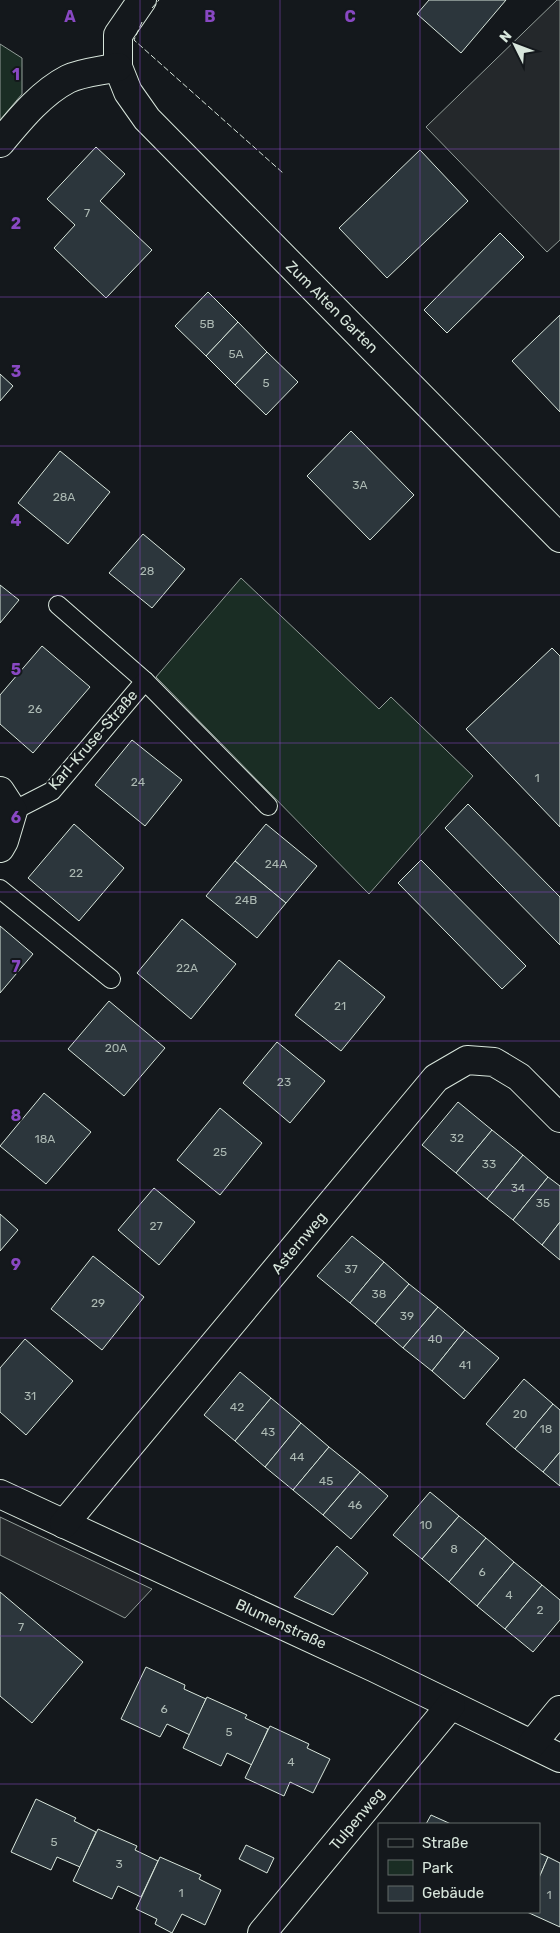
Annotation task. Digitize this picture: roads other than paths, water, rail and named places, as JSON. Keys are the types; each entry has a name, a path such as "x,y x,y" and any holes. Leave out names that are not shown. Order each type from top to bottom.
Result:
{"street":[{"path":"0,143 46,94 70,78 118,67 118,36 142,0"},
{"name":"Zum Alten Garten","path":"118,67 128,92 147,120 560,538"},
{"name":"Karl-Kruse-Straße","path":"0,848 4,841 6,801"},
{"name":"Asternweg","path":"64,1524 436,1078 467,1060 494,1062 519,1077 560,1118"},
{"name":"Blumenstraße","path":"0,1494 560,1758"},
{"name":"Tulpenweg","path":"262,1933 451,1705"},
{"path":"532,1744 560,1710"}],"lane":[{"name":"Karl-Kruse-Straße","path":"58,605 144,681 268,806"},
{"name":"Karl-Kruse-Straße","path":"6,801 52,791 144,681"},
{"path":"0,889 110,979"}]}
